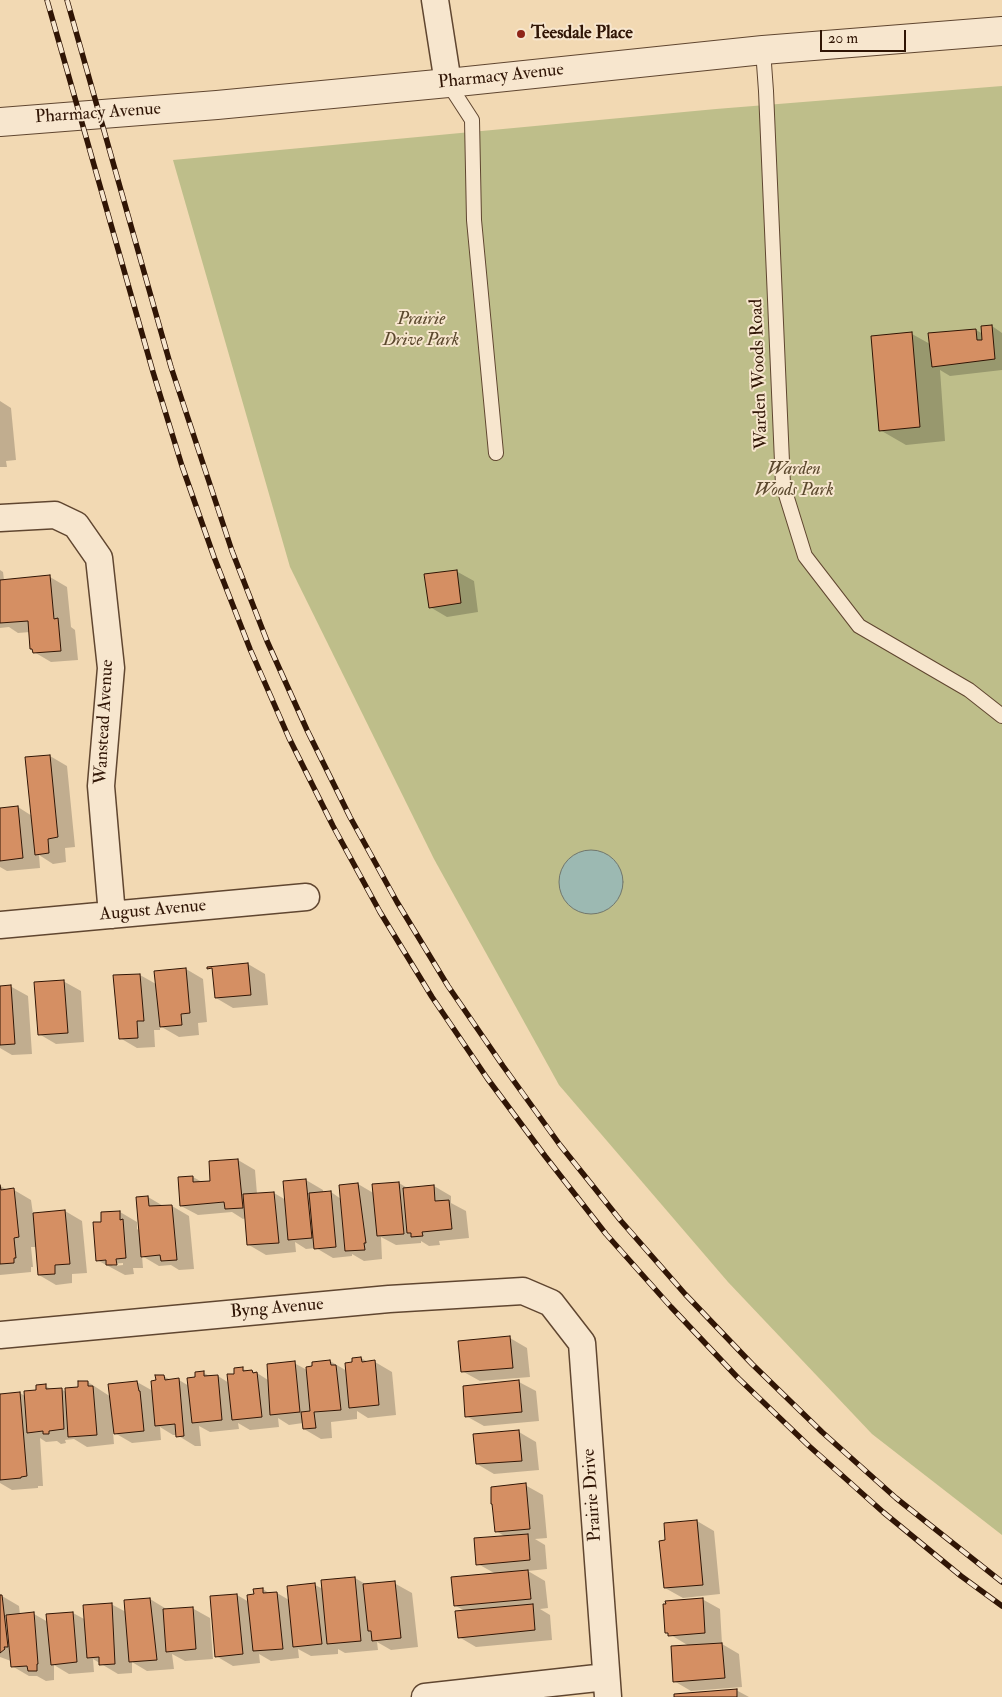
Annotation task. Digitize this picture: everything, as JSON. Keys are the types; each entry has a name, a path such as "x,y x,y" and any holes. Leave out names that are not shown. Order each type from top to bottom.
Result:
{"street":[{"path":"435,0 448,83"},
{"name":"Pharmacy Avenue","path":"0,122 217,105 763,50 1002,31"},
{"name":"Wanstead Avenue","path":"0,518 55,515 76,525 99,558 111,668 102,786 112,915"},
{"name":"August Avenue","path":"0,925 306,897"},
{"name":"Byng Avenue","path":"0,1335 389,1299 504,1292 524,1291 551,1303"},
{"name":"Prairie Drive","path":"551,1303 582,1343 607,1687"},
{"path":"425,1697 607,1687"}],"lane":[{"name":"Warden Woods Road","path":"763,50 783,485 805,556 859,626 970,690 1002,716"},
{"path":"448,83 472,120 474,220 496,453"}],"green space":[{"path":"1002,86 1002,1535 872,1434 728,1282 559,1085 434,859 290,567 173,160 716,109"}],"water":[{"path":"591,850 609,856 617,864 623,882 617,900 609,908 591,914 573,908 565,900 559,882 565,864 573,856"}],"building":[{"path":"992,325 995,359 932,367 928,333 976,329 977,340 982,340 981,326"},
{"path":"912,332 920,427 879,431 871,336"},
{"path":"457,570 461,603 429,608 424,574"},
{"path":"50,575 54,619 58,618 61,651 33,653 32,649 30,649 28,621 0,623 0,580"},
{"path":"50,755 58,837 48,839 49,853 35,855 25,757"},
{"path":"18,806 23,858 0,861 0,808"},
{"path":"248,963 251,995 215,998 212,968 207,969 207,967"},
{"path":"186,968 190,1013 181,1014 182,1025 160,1027 154,971"},
{"path":"140,974 144,1021 137,1021 138,1038 119,1039 113,975"},
{"path":"64,980 68,1033 38,1035 34,982"},
{"path":"11,985 15,1044 0,1045 0,986"},
{"path":"238,1159 243,1208 225,1209 224,1202 180,1206 178,1177 193,1176 193,1182 210,1181 209,1161"},
{"path":"306,1179 312,1238 288,1240 283,1181"},
{"path":"399,1182 404,1234 377,1236 372,1184"},
{"path":"358,1183 366,1243 364,1243 365,1250 345,1251 339,1185"},
{"path":"0,1185 1,1190 14,1188 19,1237 14,1238 16,1258 14,1258 14,1263 0,1264"},
{"path":"434,1185 435,1201 449,1200 452,1229 422,1232 423,1236 411,1237 411,1233 407,1233 403,1188"},
{"path":"331,1191 336,1247 314,1249 309,1193"},
{"path":"274,1192 279,1243 247,1245 243,1194"},
{"path":"148,1196 149,1206 172,1205 177,1260 161,1261 160,1255 141,1257 136,1197"},
{"path":"65,1210 70,1264 55,1265 55,1274 38,1275 33,1213"},
{"path":"120,1211 120,1220 123,1219 126,1258 116,1259 117,1265 106,1265 106,1260 96,1261 93,1222 101,1222 101,1212"},
{"path":"510,1336 513,1368 461,1372 458,1341"},
{"path":"361,1357 362,1362 375,1360 379,1405 349,1408 345,1363 352,1362 352,1358"},
{"path":"330,1360 331,1365 336,1365 341,1410 314,1412 316,1428 303,1429 301,1412 310,1411 306,1367 312,1366 312,1362"},
{"path":"295,1361 300,1412 270,1415 267,1364"},
{"path":"243,1367 243,1371 252,1370 253,1373 257,1372 262,1417 232,1420 227,1374 234,1374 234,1368"},
{"path":"204,1371 204,1376 218,1375 222,1420 192,1423 187,1378 195,1377 195,1372"},
{"path":"155,1375 164,1375 165,1380 179,1378 184,1436 176,1437 175,1424 155,1426 151,1381 156,1380"},
{"path":"519,1380 522,1412 465,1417 463,1386"},
{"path":"78,1381 88,1381 88,1386 93,1386 97,1435 68,1437 65,1388 78,1387"},
{"path":"137,1381 140,1391 144,1431 114,1434 108,1384"},
{"path":"46,1384 46,1389 62,1388 64,1429 49,1431 49,1434 43,1434 43,1431 27,1433 24,1391 36,1390 36,1385"},
{"path":"20,1392 27,1476 0,1480 0,1394"},
{"path":"519,1430 522,1461 476,1464 473,1434"},
{"path":"526,1483 530,1529 495,1532 491,1504 491,1487"},
{"path":"697,1520 703,1585 664,1588 659,1541 665,1540 664,1523"},
{"path":"528,1534 530,1560 476,1565 474,1538"},
{"path":"528,1570 531,1599 454,1606 451,1577"},
{"path":"355,1577 361,1641 327,1644 321,1580"},
{"path":"395,1581 401,1638 372,1641 371,1631 368,1631 363,1584"},
{"path":"315,1583 322,1644 293,1647 287,1586"},
{"path":"263,1588 263,1593 277,1592 283,1649 253,1651 247,1595 254,1594 253,1589"},
{"path":"237,1594 243,1654 215,1657 210,1596"},
{"path":"0,1595 2,1595 8,1647 4,1647 5,1649 0,1653"},
{"path":"150,1598 157,1660 129,1662 124,1600"},
{"path":"703,1598 705,1633 668,1636 668,1633 665,1633 663,1604 666,1604 665,1601"},
{"path":"112,1603 115,1664 99,1665 99,1657 87,1658 83,1605"},
{"path":"533,1604 535,1630 458,1638 455,1611"},
{"path":"193,1607 196,1649 166,1652 163,1609"},
{"path":"34,1612 37,1671 28,1671 27,1666 11,1667 6,1615"},
{"path":"73,1612 77,1662 51,1665 46,1614"},
{"path":"722,1643 725,1678 673,1682 671,1646"},
{"path":"737,1689 737,1697 674,1697 674,1694"}],"railway":[{"path":"47,0 153,372 182,466 214,557 250,649 289,738 333,826 380,912 432,997 487,1078 606,1234 671,1307 738,1378 809,1446 883,1512 961,1576 1002,1606"},
{"path":"67,0 171,367 232,551 267,641 307,730 350,817 397,902 448,986 560,1145 621,1221 685,1294 752,1364 822,1432 896,1498 1002,1582"}],"place":[{"name":"Teesdale Place","path":"521,34"}],"park label":[{"name":"Prairie Drive Park","path":"421,330"},
{"name":"Warden Woods Park","path":"794,480"}]}
